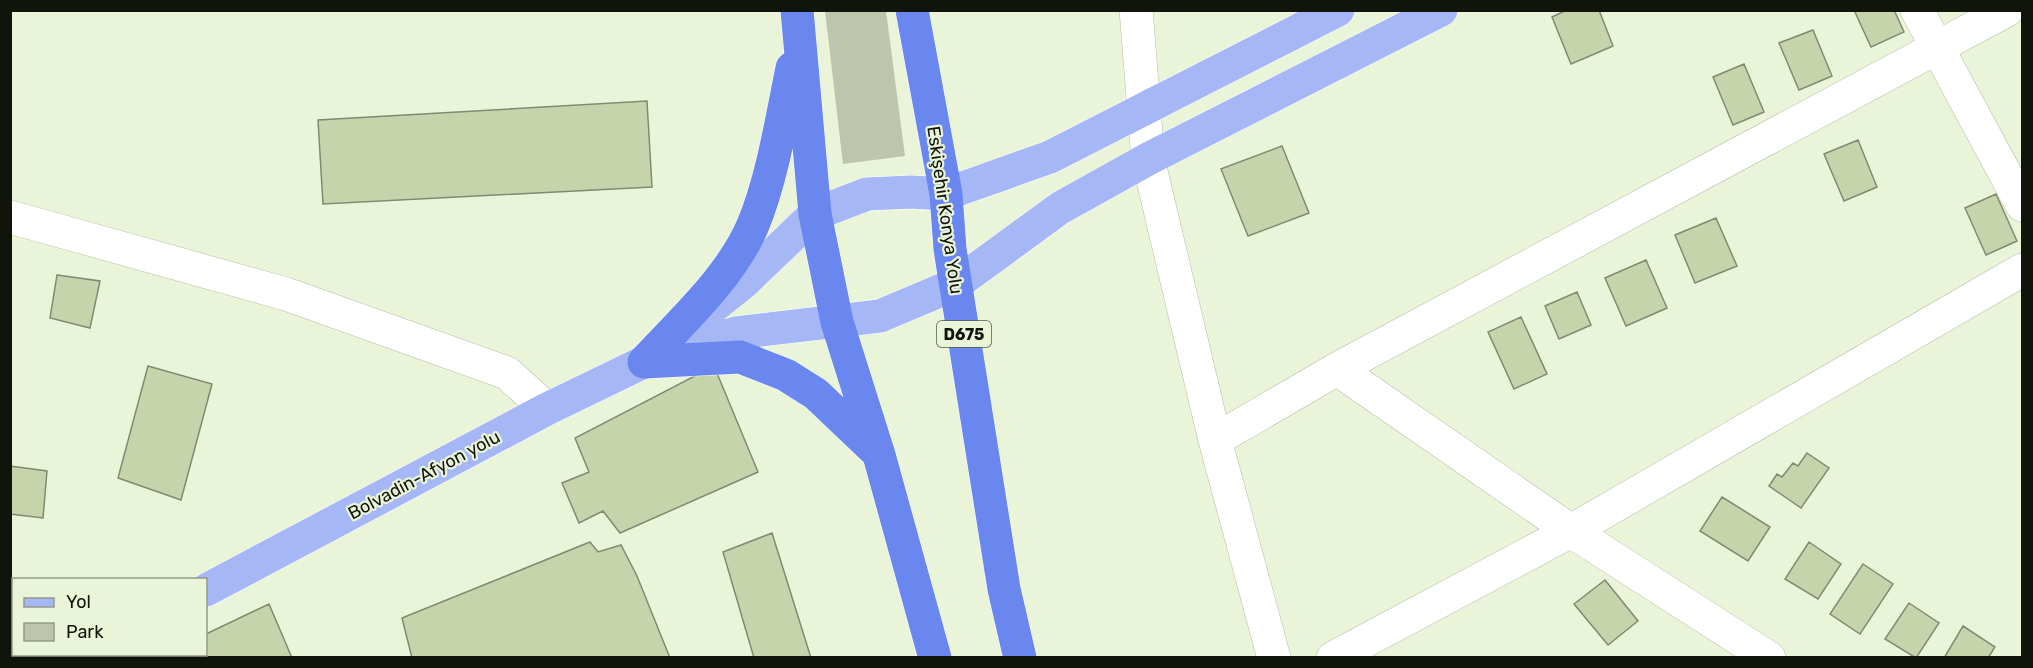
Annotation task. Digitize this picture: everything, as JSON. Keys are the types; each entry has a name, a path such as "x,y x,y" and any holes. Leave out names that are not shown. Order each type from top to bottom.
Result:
{"highway":[{"name":"Eskişehir Konya Yolu","path":"912,10 946,194 956,284 1004,588 1020,657"},
{"path":"798,24 815,214 837,322 879,455 935,657"},
{"path":"644,362 718,281 753,226 774,150 798,24"},
{"path":"644,362 740,357 786,375 816,394 879,455"}],"main road":[{"path":"644,362 744,282 815,214 867,194 911,192 946,194 1050,157 1338,10"},
{"path":"644,362 736,333 880,316 956,284 1060,208 1148,159 1441,10"},
{"name":"Bolvadin-Afyon yolu","path":"207,589 547,410 644,362"}],"street":[{"path":"1136,10 1148,159 1215,440 1274,657"},
{"path":"1917,10 2022,205"},
{"path":"1215,440 1337,369 2007,10"},
{"path":"10,217 286,294 507,374 547,410"},
{"path":"1333,657 1571,531 2022,270"},
{"path":"1337,369 1752,653"}],"green space":[{"path":"825,11 886,11 905,156 843,164"}],"building":[{"path":"1567,10 1599,10 1613,46 1571,64 1552,17"},
{"path":"1854,10 1894,10 1904,32 1871,47"},
{"path":"1813,30 1832,76 1799,90 1779,43"},
{"path":"1744,64 1764,112 1733,125 1713,77"},
{"path":"647,101 652,187 323,204 318,120"},
{"path":"1858,140 1877,187 1844,201 1824,154"},
{"path":"1282,146 1309,213 1248,236 1221,169"},
{"path":"1996,194 2017,241 1986,255 1965,208"},
{"path":"1716,218 1737,266 1695,283 1675,235"},
{"path":"1646,260 1667,308 1626,326 1605,278"},
{"path":"57,275 100,281 90,328 50,318"},
{"path":"1577,292 1591,325 1559,339 1545,306"},
{"path":"1521,317 1547,374 1514,389 1488,332"},
{"path":"148,366 212,384 181,500 118,478"},
{"path":"714,366 758,472 620,533 603,511 579,523 562,483 589,472 575,438"},
{"path":"1807,453 1829,468 1801,508 1769,486 1777,474 1782,477 1793,463 1798,466"},
{"path":"10,466 47,471 43,518 10,514"},
{"path":"1722,497 1770,527 1748,561 1700,531"},
{"path":"772,533 811,658 754,658 723,552"},
{"path":"590,542 598,552 621,545 637,576 670,658 412,658 402,618"},
{"path":"1809,542 1841,564 1818,599 1785,579"},
{"path":"1863,564 1893,584 1860,634 1830,614"},
{"path":"1605,580 1638,621 1608,645 1574,604"},
{"path":"1909,603 1939,623 1916,658 1885,639"},
{"path":"269,604 292,658 157,658 160,656 207,656 207,634"},
{"path":"1963,626 1995,647 1988,658 1944,658"}]}
